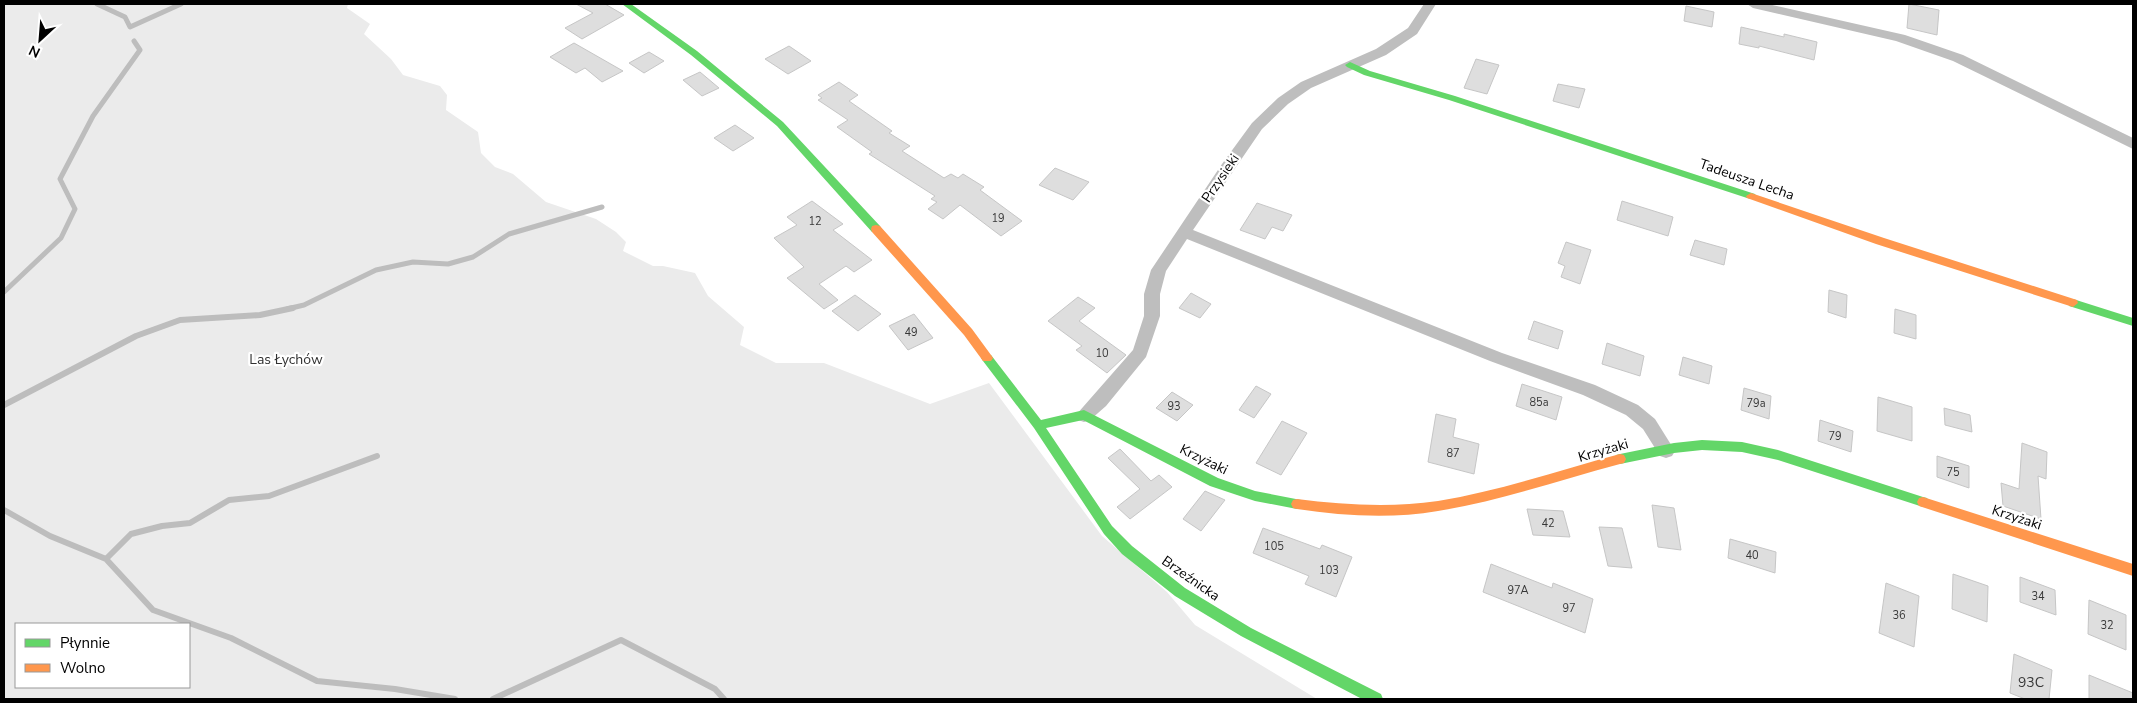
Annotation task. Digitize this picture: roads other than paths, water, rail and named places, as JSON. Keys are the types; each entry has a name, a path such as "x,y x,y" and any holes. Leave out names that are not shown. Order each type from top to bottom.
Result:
{"street":[{"name":"Brzeźnicka","path":"626,4 702,59 780,124 813,158 968,332 1038,425 1108,530 1127,550 1180,592 1246,632 1376,699"},
{"name":"Przysieki","path":"1084,415 1100,401 1140,353 1152,316 1152,294 1160,270 1227,166 1257,126 1283,101 1306,85 1381,52 1413,31 1430,4"},
{"path":"1753,4 1900,38 1958,58 2133,144"},
{"name":"Tadeusza Lecha","path":"1350,65 1367,73 1596,144 1880,241 2133,322"},
{"path":"1184,232 1496,357 1589,390 1632,410 1649,424 1666,451"},
{"path":"1038,425 1084,415"},
{"name":"Krzyżaki","path":"1084,415 1203,476 1233,489 1271,500 1334,507 1418,508 1501,492 1643,454 1730,446 1778,455 2133,570"}],"waterway":[{"path":"97,4 125,17 130,27 181,4"},
{"path":"4,292 61,238 75,209 60,179 93,116 140,50 134,41"},
{"path":"287,309 304,305 376,270 413,262 448,264 473,257 509,234 602,207"},
{"path":"4,405 136,336 180,320 260,315 293,308"},
{"path":"106,559 131,534 162,526 190,523 229,500 269,496 377,456"},
{"path":"4,510 50,536 106,559"},
{"path":"106,559 153,610 189,623"},
{"path":"190,623 231,638 317,681 395,689 455,699"},
{"path":"493,699 621,640 715,689 724,699"}],"park label":[{"name":"Las Łychów","path":"286,359"}]}
